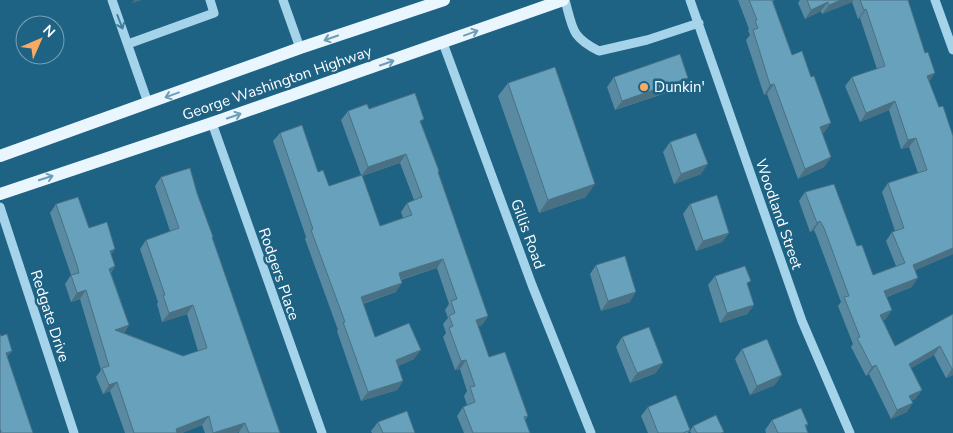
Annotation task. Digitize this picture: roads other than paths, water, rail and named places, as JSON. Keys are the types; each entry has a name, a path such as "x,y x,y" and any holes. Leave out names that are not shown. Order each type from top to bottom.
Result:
{"main road":[{"name":"George Washington Highway","path":"0,156 300,48 444,0"},
{"name":"George Washington Highway","path":"0,194 212,123 564,0"}],"street":[{"path":"112,0 148,103"},
{"path":"128,44 214,12 210,0"},
{"path":"284,0 300,48"},
{"path":"564,0 574,31 582,43 599,51 647,40 699,23"},
{"name":"Woodland Street","path":"690,0 802,321 850,433"},
{"path":"935,0 953,50"},
{"name":"Gillis Road","path":"442,43 532,285 591,433"},
{"name":"Rodgers Place","path":"212,123 322,433"},
{"name":"Redgate Drive","path":"0,207 74,433"}],"place":[{"name":"Dunkin'","path":"644,87"}]}
